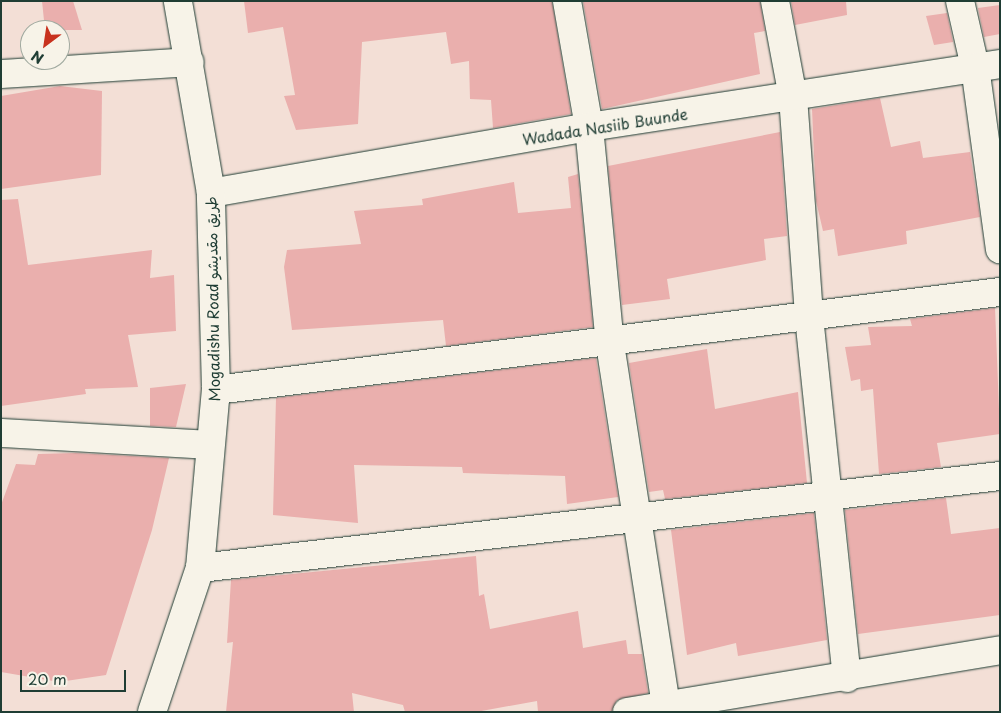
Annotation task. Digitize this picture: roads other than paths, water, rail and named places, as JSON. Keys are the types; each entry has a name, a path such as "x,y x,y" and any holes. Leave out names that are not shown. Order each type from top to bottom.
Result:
{"main road":[{"name":"Mogadishu Road طريق مقديشو","path":"152,712 200,568 216,390 211,193 178,1"},
{"path":"567,1 589,127 610,344 666,708"},
{"path":"774,1 793,97 809,317 847,678"},
{"path":"960,1 987,65 1000,249"},
{"path":"1,74 190,62"},
{"name":"Wadada Nasiib Buunde","path":"211,193 589,127 793,97 987,65"},
{"path":"216,390 610,344 1000,292"},
{"path":"1,433 210,445"},
{"path":"200,568 637,518 827,499 1000,476"},
{"path":"626,712 666,708 847,678 1000,650"}]}
